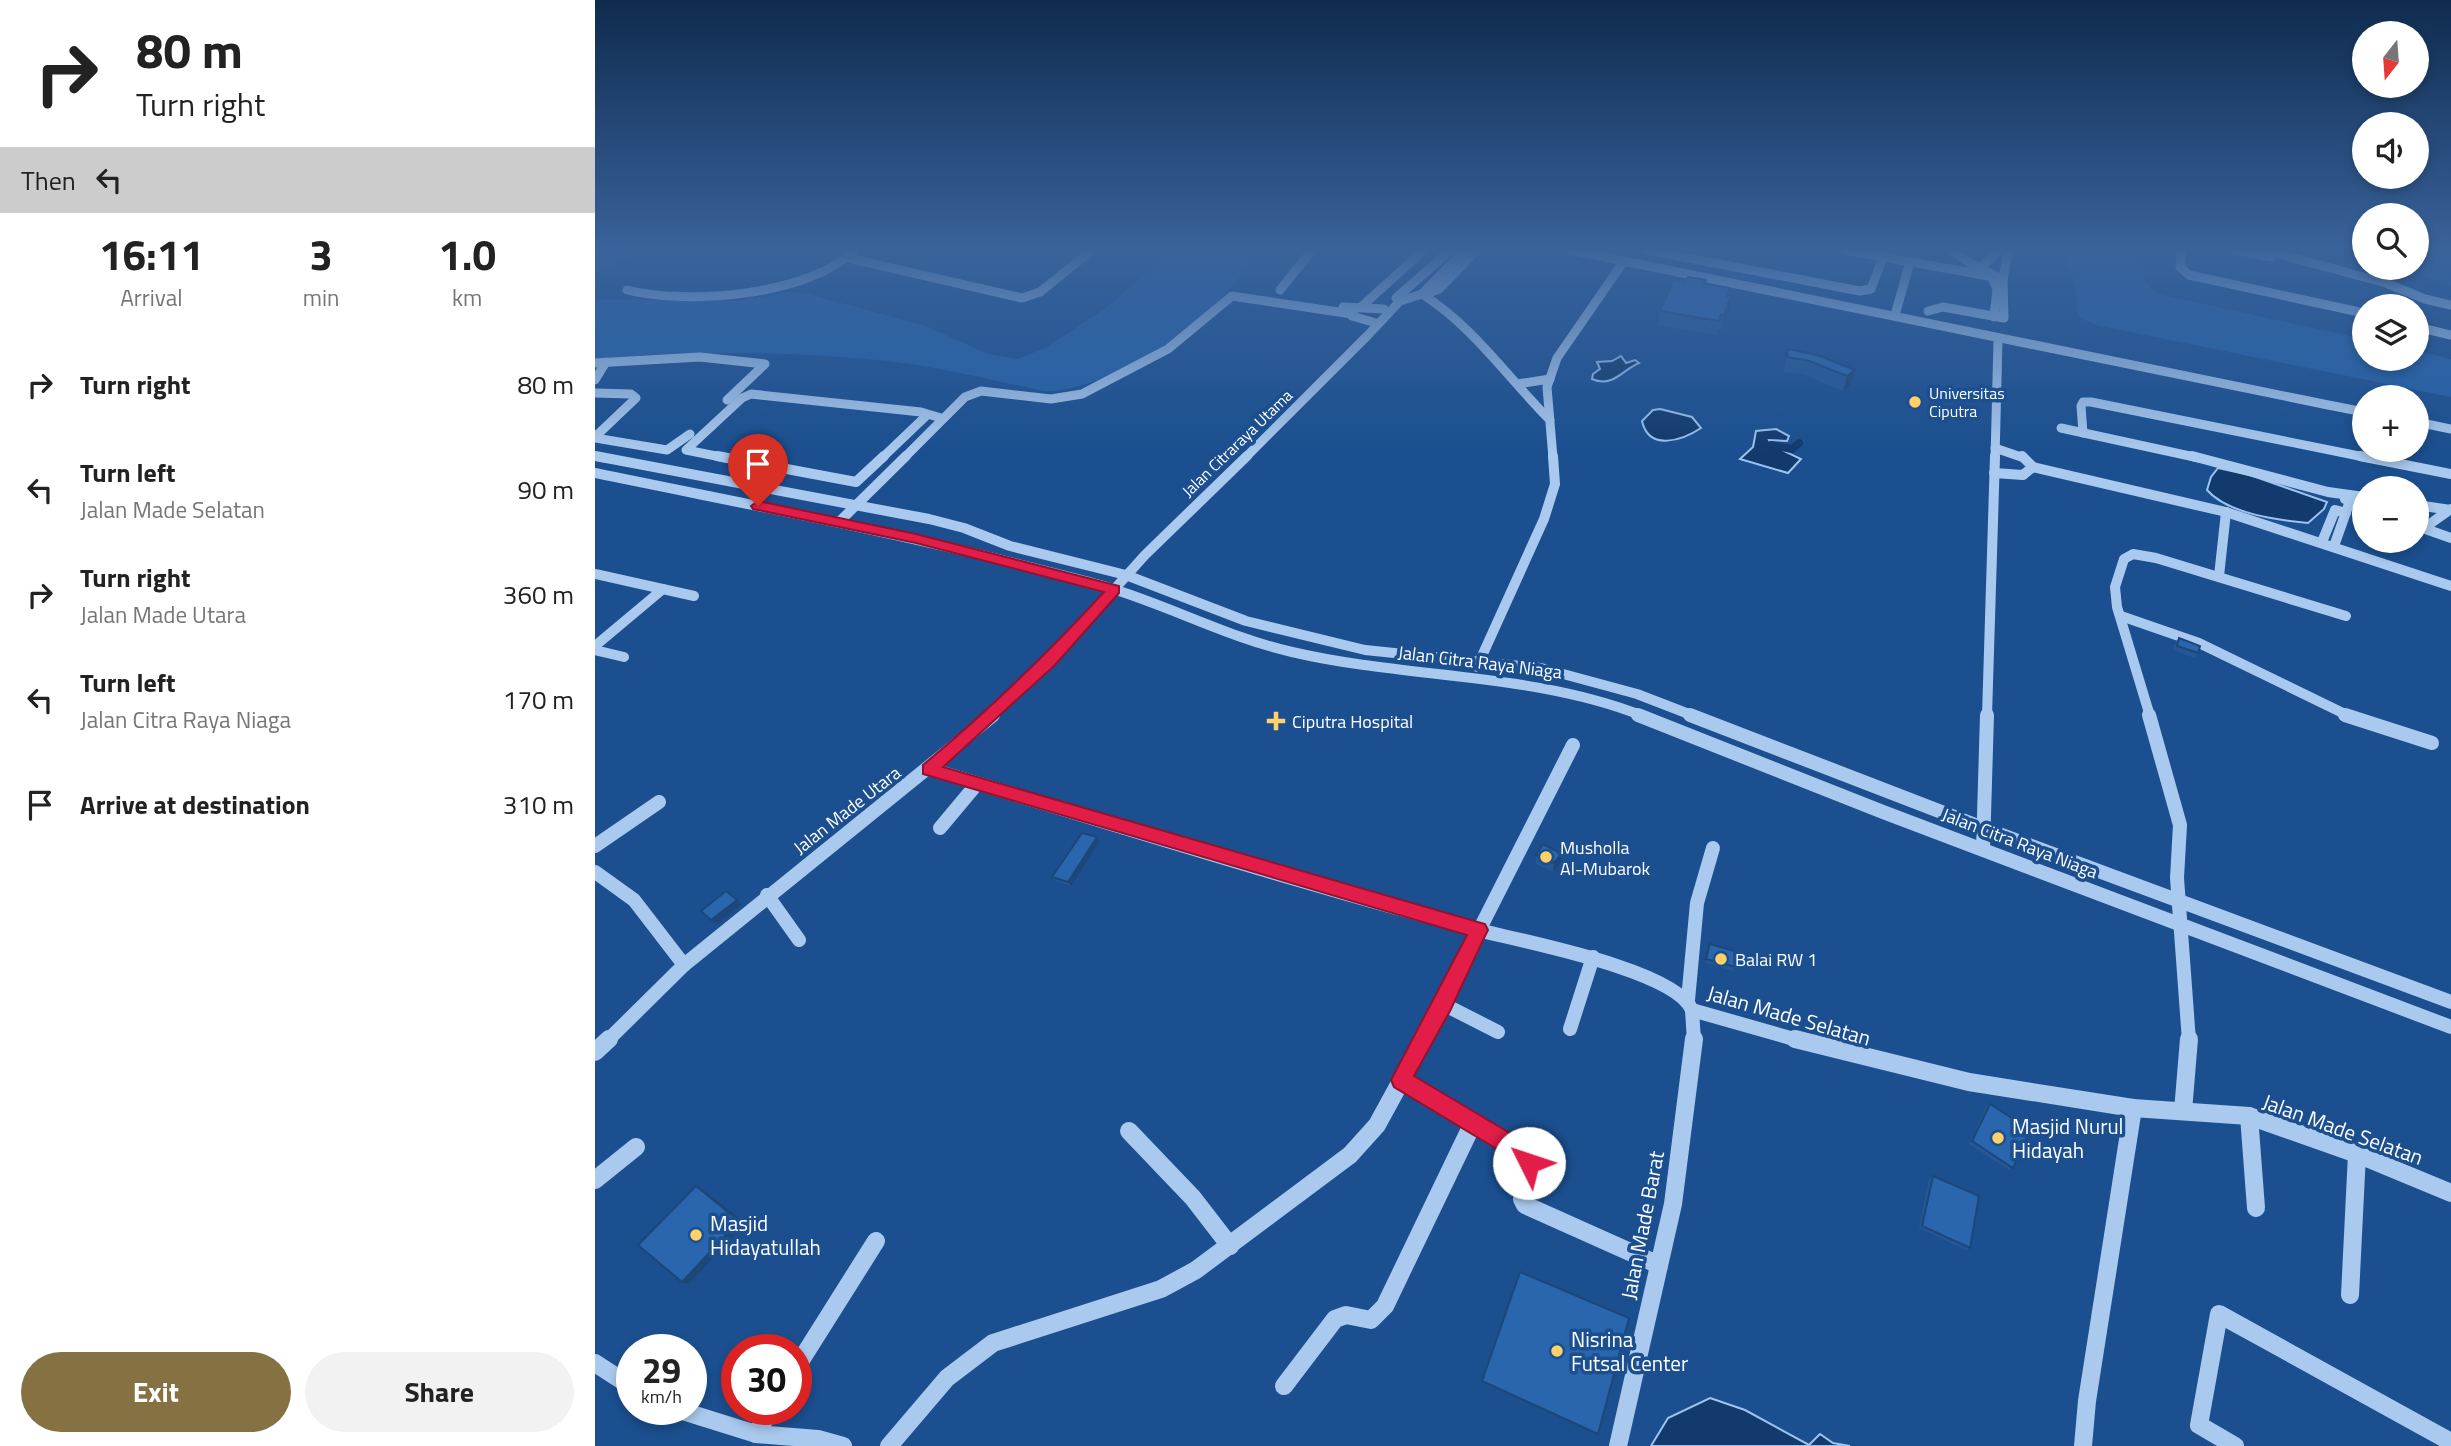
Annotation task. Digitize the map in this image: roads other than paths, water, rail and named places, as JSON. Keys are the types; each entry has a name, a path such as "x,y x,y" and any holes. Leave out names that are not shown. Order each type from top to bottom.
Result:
{"street":[{"path":"839,522 965,397 981,391 1051,399 1081,394 1168,349 1206,317"},
{"path":"1355,317 1374,317"},
{"name":"Jalan Citraraya Utama","path":"1114,589 1284,420 1380,317"},
{"path":"1457,317 1550,420"},
{"path":"1472,677 1544,519 1555,484 1547,387 1557,358 1585,317"},
{"path":"1905,317 1998,340 2352,410"},
{"path":"2429,330 2451,335"},
{"path":"1983,849 1998,340"},
{"path":"595,363 700,357 757,361 765,364 674,447 667,450 595,438"},
{"path":"595,380 606,362"},
{"path":"1517,384 1550,379"},
{"path":"595,393 631,394 636,398 595,438"},
{"path":"926,416 856,482 686,450 742,398 751,394 921,412 926,416 941,418"},
{"path":"2084,433 2081,406 2083,402 2091,402 2451,474"},
{"path":"2429,424 2451,429"},
{"path":"2061,428 2182,453 2328,492 2352,495"},
{"path":"1995,448 2021,456 2033,467 2226,512 2451,586"},
{"name":"Jalan Citra Raya Niaga","path":"595,456 929,519 964,528 1010,546 1126,575 1246,621 1365,650 1541,668 1637,694 1983,828 2178,898 2451,1002"},
{"path":"1994,473 2023,475 2033,467"},
{"name":"Jalan Citra Raya Niaga","path":"595,473 916,538 1114,589 1233,636 1290,652 1359,666 1535,685 1627,710 2451,1027"},
{"path":"2328,492 2350,501 2335,546"},
{"path":"2429,507 2451,510"},
{"path":"2322,542 2335,510 2346,513"},
{"path":"2429,522 2451,510"},
{"path":"2219,576 2226,512"},
{"path":"2429,530 2451,538"},
{"path":"2183,1111 2190,1050 2178,898 2178,818 2121,616 2115,587 2124,559 2129,555 2156,558 2346,616"},
{"path":"595,575 694,596"},
{"path":"595,648 663,589"},
{"name":"Jalan Made Utara","path":"595,1052 684,965 767,895 975,732 1049,661 1114,589"},
{"path":"2121,616 2199,643 2347,716 2432,743"},
{"path":"595,648 624,657"},
{"path":"888,1446 947,1378 993,1343 1161,1289 1196,1270 1230,1246 1350,1155 1377,1125 1443,1004 1478,930 1521,855 1573,745"},
{"name":"Jalan Made Selatan","path":"929,769 976,785 1478,930 1593,957 1673,990 1690,1005 1867,1059 1969,1082 2133,1108 2249,1116 2357,1154 2451,1193"},
{"path":"940,828 976,785"},
{"path":"595,846 659,803"},
{"name":"Jalan Made Barat","path":"1618,1446 1673,1204 1695,1049 1690,1005 1696,897 1703,867 1713,848"},
{"path":"595,872 634,900 684,965"},
{"path":"767,895 799,940"},
{"path":"1570,1029 1593,957"},
{"path":"1443,1004 1498,1032"},
{"path":"1401,1080 1528,1158 1522,1199 1525,1205 1658,1265"},
{"path":"2083,1446 2087,1401 2133,1108"},
{"path":"2249,1116 2256,1208"},
{"path":"1284,1386 1335,1319 1346,1315 1371,1320 1378,1316 1473,1123"},
{"path":"1129,1131 1193,1198 1230,1246"},
{"path":"595,1180 636,1147"},
{"path":"2350,1295 2357,1154"},
{"path":"812,1343 876,1241"},
{"path":"2235,1446 2200,1425 2219,1314 2451,1442"},
{"path":"595,1363 616,1377"},
{"path":"707,1419 755,1434 818,1439 843,1446"},
{"path":"755,1434 761,1425"}],"waterway":[{"path":"1771,445 1792,449 1799,443"}],"place":[{"name":"Universitas Ciputra","path":"1915,402"},
{"name":"Ciputra Hospital","path":"1276,721"},
{"name":"Musholla Al-Mubarok","path":"1546,857"},
{"name":"Balai RW 1","path":"1721,959"},
{"name":"Masjid Nurul Hidayah","path":"1998,1138"},
{"name":"Masjid Hidayatullah","path":"696,1235"},
{"name":"Nisrina Futsal Center","path":"1557,1351"}]}
